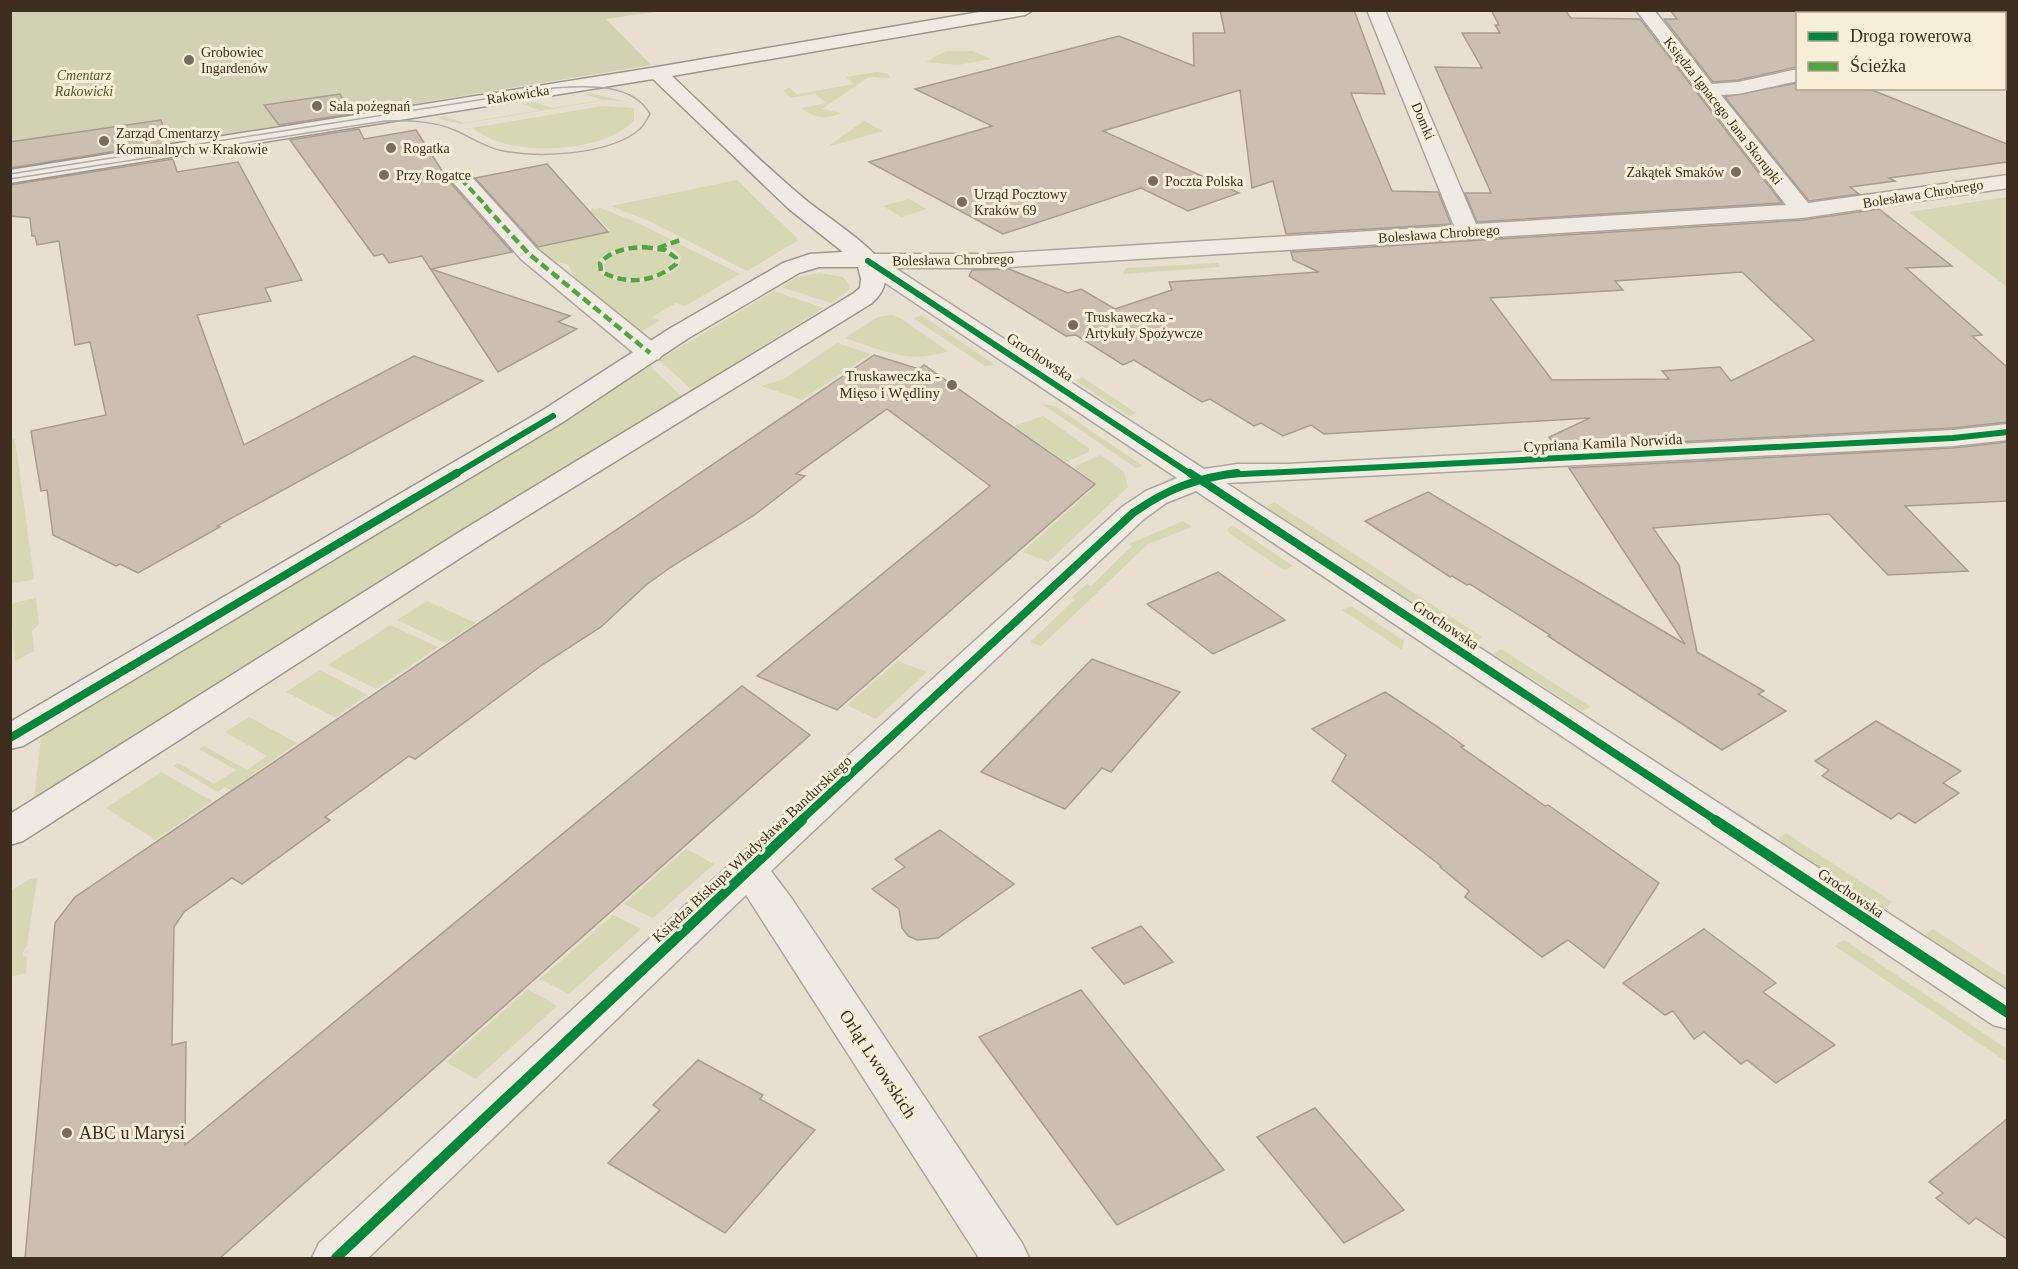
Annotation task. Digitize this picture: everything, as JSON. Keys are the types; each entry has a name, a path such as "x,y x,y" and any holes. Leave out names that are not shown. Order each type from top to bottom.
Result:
{"street":[{"name":"Rakowicka","path":"10,177 657,73 1025,10"},
{"name":"Domki","path":"1376,10 1468,232"},
{"name":"Księdza Ignacego Jana Skorupki","path":"1644,10 1802,211"},
{"name":"Grochowska","path":"657,73 798,204 868,261 1200,478 2007,1013"},
{"path":"1705,90 1738,88 1796,75"},
{"path":"461,179 529,254 650,353"},
{"name":"Bolesława Chrobrego","path":"10,738 554,416 691,327 801,263 820,260 993,261 1802,211 2007,182"},
{"path":"10,832 477,534 632,438 718,389 863,298 872,290 873,279 868,261"},
{"name":"Cypriana Kamila Norwida","path":"1200,478 1238,473 1288,473 1953,438 2007,432"},
{"name":"Księdza Biskupa Władysława Bandurskiego","path":"336,1258 748,870 1133,513 1156,497 1200,478"},
{"name":"Orląt Lwowskich","path":"748,870 778,909 1005,1258"}],"green space":[{"name":"Cmentarz Rakowicki","path":"11,11 662,11 606,19 651,65 43,164 42,149 11,154"},
{"path":"946,51 973,51 991,59 958,65 926,62"},
{"path":"877,72 888,74 890,78 869,77 822,109 841,113 830,117 815,116 801,108 826,103 815,94 790,98 783,90 789,88 797,94 854,84 846,77"},
{"path":"590,93 627,102 606,100 461,124 437,118 444,116 464,123 540,110 522,104 533,102 553,108 603,100 585,94"},
{"path":"602,106 634,108 634,120 623,130 609,137 592,143 555,148 520,147 506,144 472,128"},
{"path":"864,121 883,131 827,147"},
{"path":"737,180 797,238 797,241 747,271 651,222 611,206"},
{"path":"2007,197 2007,287 1909,212"},
{"path":"909,199 927,209 901,217 883,206"},
{"path":"601,208 672,240 653,246 629,247 612,251 600,260 597,267 603,275 612,279 637,282 672,272 679,266 681,256 667,247 677,243 740,274 685,306 676,303 652,317 661,320 639,333 574,279 569,265 551,261 532,247 539,220 556,243 610,231 596,216 592,216 587,211"},
{"path":"642,248 668,254 672,259 671,264 658,274 629,279 611,274 605,269 604,264 612,255"},
{"path":"1218,263 1220,267 1123,274 1126,268"},
{"path":"819,273 843,277 850,286 849,290 831,303 781,287 797,277"},
{"path":"774,291 824,308 692,390 659,360"},
{"path":"892,315 900,318 948,351 920,357 908,356 845,338 878,317"},
{"path":"922,315 995,365 985,366 913,318"},
{"path":"837,343 871,354 802,400 761,386 784,379"},
{"path":"650,366 682,397 58,789 40,798 34,798 42,730"},
{"path":"1082,377 1136,413 1129,416 1076,381"},
{"path":"1042,404 1055,406 1143,466 1136,468"},
{"path":"1043,416 1089,448 1089,452 1066,462 1014,426"},
{"path":"15,439 34,579 12,584 10,440"},
{"path":"1101,455 1124,472 1128,487 1048,562 1023,552 1090,491 1088,478 1073,467"},
{"path":"1274,502 1482,637 1474,642 1275,513 1267,506"},
{"path":"1183,521 1192,527 1148,544 1041,646 1030,642 1075,599 1072,597 1087,584 1091,586 1132,546 1129,544"},
{"path":"1234,526 1293,566 1284,570 1229,533 1227,529"},
{"path":"36,598 39,624 32,631 34,651 15,661 11,607 14,603"},
{"path":"427,601 476,623 445,643 397,620"},
{"path":"1351,606 1404,641 1402,650 1342,610"},
{"path":"390,625 438,647 376,689 328,665"},
{"path":"1501,649 1591,707 1582,711 1493,654"},
{"path":"898,661 927,672 876,719 847,705"},
{"path":"320,670 368,695 335,717 286,692"},
{"path":"249,717 297,743 231,790 225,787 218,792 173,766 178,763 214,784 236,770 199,749 204,746 247,770 267,756 225,732"},
{"path":"161,772 212,801 155,840 106,808"},
{"path":"1786,833 1892,902 1884,909 1778,840"},
{"path":"686,849 714,864 653,918 624,904"},
{"path":"37,878 27,946 23,956 27,957 26,973 11,977 11,890 30,879"},
{"path":"613,915 641,929 569,994 540,979"},
{"path":"1933,929 2007,977 2007,991 1924,936"},
{"path":"1844,940 2007,1049 2007,1062 1835,946"},
{"path":"528,989 557,1006 476,1079 446,1062"}],"building":[{"path":"1220,10 1354,10 1385,94 1351,93 1392,191 1438,192 1451,224 1286,234 1273,181 1252,188 1240,90 1103,131 1239,193 1188,211 1141,188 1003,234 869,162 992,126 915,89 1119,36 1194,66 1193,33 1225,33"},
{"path":"1491,10 1565,10 1571,18 1640,19 1782,203 1477,222 1465,193 1491,193 1435,67 1482,68 1462,33 1500,33 1495,25 1499,25"},
{"path":"1670,10 1797,10 1796,67 1738,80 1713,82 1664,19 1677,19"},
{"path":"1796,83 1796,90 1872,90 2007,144 2007,162 1889,178 1895,181 1850,187 1859,194 1809,201 1725,97"},
{"name":"Sala pożegnań","path":"340,94 350,114 279,125 264,105"},
{"name":"Zarząd Cmentarzy Komunalnych w Krakowie","path":"161,120 168,143 10,168 10,142"},
{"path":"359,129 364,139 416,130 448,180 512,252 431,269 570,316 558,322 577,329 498,372 422,256 389,263 383,254 374,256 290,140"},
{"path":"173,159 177,172 238,162 302,280 265,288 271,301 197,315 244,445 414,356 483,381 217,526 220,527 138,573 120,564 116,566 53,535 47,490 41,491 31,431 106,415 90,342 75,345 59,241 37,245 35,236 32,236 30,218 10,216 10,185"},
{"path":"547,164 608,232 538,247 475,178"},
{"path":"1879,209 1952,266 1906,268 1982,335 1972,336 2007,367 2007,422 1953,428 1556,448 1549,437 1590,418 1324,434 1311,425 1283,436 1261,423 1254,426 1210,399 1202,402 1134,360 1123,365 1076,335 1066,336 969,276 972,270 1009,269 1068,293 1081,289 1115,309 1172,290 1169,282 1319,272 1293,260 1291,252 1802,220","holes":["1742,272 1814,340 1731,381 1720,367 1662,371 1669,379 1552,380 1490,298 1623,290 1615,281"]},
{"path":"874,355 919,369 924,365 1095,484 837,710 757,676 990,486 887,409 796,474 805,476 753,516 646,585 601,627 542,665 415,759 409,756 325,817 330,820 242,884 232,878 184,912 174,927 172,1045 186,1042 185,1145 742,686 810,735 220,1258 25,1258 55,923 75,897"},
{"path":"2007,442 2007,501 1905,506 1968,571 1888,575 1829,514 1653,528 1679,565 1697,652 1764,691 1758,694 1786,711 1722,750 1548,636 1550,635 1470,584 1467,585 1450,577 1365,521 1428,492 1685,644 1569,468 1953,448"},
{"path":"1218,572 1285,620 1213,654 1147,604"},
{"path":"1092,659 1180,692 1111,772 1102,768 1065,809 981,772"},
{"path":"1385,692 1438,727 1464,746 1461,747 1545,806 1548,805 1659,883 1604,968 1568,940 1542,957 1465,897 1469,891 1441,866 1332,781 1346,755 1312,729"},
{"path":"1876,721 1961,771 1943,783 1959,793 1915,823 1899,813 1891,819 1822,776 1829,770 1815,761"},
{"path":"940,830 1014,884 938,938 917,940 908,936 902,928 899,909 872,889 905,867 895,859"},
{"path":"1141,926 1173,962 1124,984 1092,948"},
{"path":"1704,929 1776,983 1763,992 1835,1045 1776,1083 1747,1060 1741,1064 1704,1032 1694,1039 1673,1011 1665,1015 1623,983"},
{"path":"1081,990 1224,1170 1117,1225 979,1037"},
{"path":"698,1060 763,1095 760,1099 815,1130 725,1233 608,1163 660,1110 653,1105"},
{"path":"1315,1108 1404,1210 1344,1243 1257,1137"},
{"path":"2007,1119 2007,1239 1976,1218 1969,1224 1936,1198 1943,1193 1929,1182"}],"tram line":[{"path":"10,174 554,88 594,87 620,91 632,96 650,114 640,129 627,138 575,152 536,154 503,151 491,148 440,125 413,121 385,121 10,179"}],"marked path":[{"path":"461,179 529,254 650,353"},
{"path":"658,248 680,240"},
{"path":"644,247 669,252 676,258 676,264 660,275 639,280 618,279 601,271 600,263 614,252 644,247"}],"cycle path":[{"path":"868,261 2008,1013"},
{"path":"10,738 553,416"},
{"path":"336,1258 864,761 1133,513 1156,497 1205,477 1238,473 1288,473 1953,438 2008,432"}],"place":[{"name":"Grobowiec Ingardenów","path":"189,60"},
{"name":"Sala pożegnań","path":"317,106"},
{"name":"Zarząd Cmentarzy Komunalnych w Krakowie","path":"104,141"},
{"name":"Rogatka","path":"391,148"},
{"name":"Zakątek Smaków","path":"1736,172"},
{"name":"Przy Rogatce","path":"384,175"},
{"name":"Poczta Polska","path":"1153,181"},
{"name":"Urząd Pocztowy Kraków 69","path":"962,202"},
{"name":"Truskaweczka - Artykuły Spożywcze","path":"1073,325"},
{"name":"Truskaweczka - Mięso i Wędliny","path":"952,385"},
{"name":"ABC u Marysi","path":"67,1133"}]}
